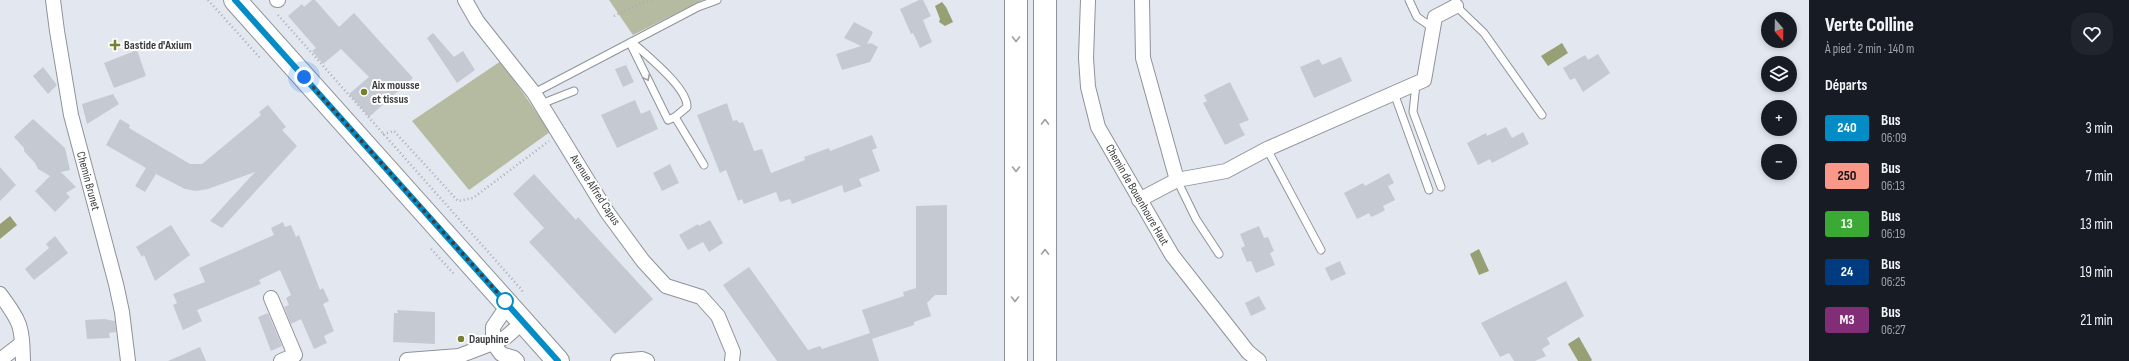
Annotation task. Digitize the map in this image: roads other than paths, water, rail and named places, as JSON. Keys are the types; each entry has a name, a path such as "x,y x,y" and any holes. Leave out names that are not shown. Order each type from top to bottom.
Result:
{"main road":[{"path":"235,0 558,361"},
{"path":"1016,0 1016,361"},
{"path":"1045,361 1046,0"}],"street":[{"name":"Chemin Brunet","path":"54,0 56,31 71,115 116,284 122,312 128,361"},
{"name":"Avenue Alfred Capus","path":"465,0 477,21 537,99 607,212 643,261 666,286 701,297 718,316 735,358"},
{"name":"Chemin de Bouenhoure Haut","path":"1088,0 1086,58 1088,88 1092,109 1098,127 1172,255 1248,352 1259,361"},
{"path":"1142,0 1143,58 1177,180"},
{"path":"1139,200 1177,180 1226,171 1268,149 1424,80 1435,17 1456,6"},
{"path":"0,294 18,320 22,333 22,361"},
{"path":"271,298 295,355 281,361"},
{"path":"516,313 493,327 493,343 500,358 514,358 517,361"},
{"path":"407,360 459,359 506,337 516,313"},
{"path":"0,360 22,343"},
{"path":"618,361 642,359 647,361"}],"lane":[{"path":"537,99 631,43 698,7 717,0"},
{"path":"1409,0 1417,18 1433,28"},
{"path":"1456,6 1484,33 1542,115"},
{"path":"631,43 666,73 684,95 687,106 675,117 668,120 631,43"},
{"path":"1416,83 1413,112 1441,187"},
{"path":"537,99 574,91"},
{"path":"1394,93 1429,190"},
{"path":"675,117 704,164"},
{"path":"1268,149 1322,250"},
{"path":"1177,180 1196,219 1219,254"}],"place":[{"name":"Bastide d'Axium","path":"115,45"},
{"name":"Aix mousse et tissus","path":"364,92"},
{"name":"Dauphine","path":"461,339"}]}
